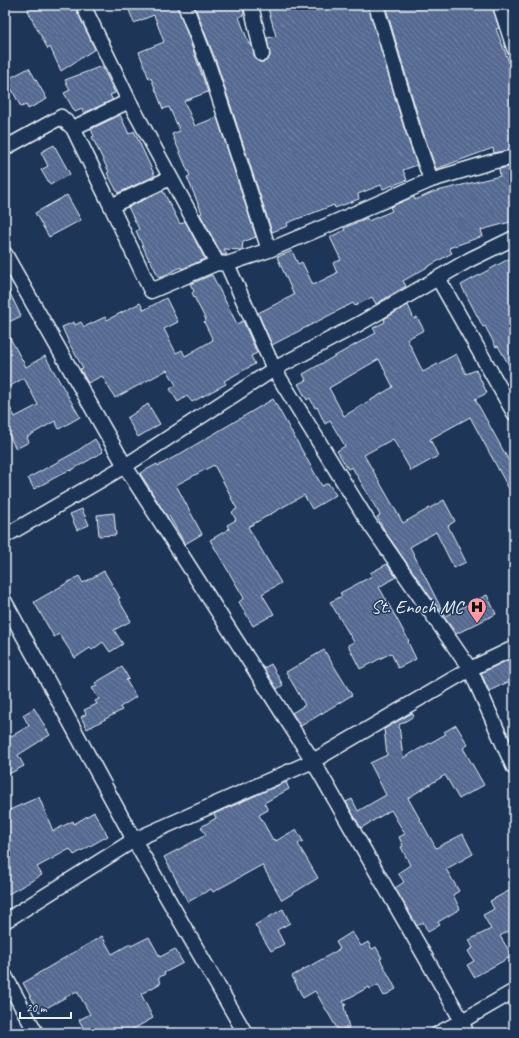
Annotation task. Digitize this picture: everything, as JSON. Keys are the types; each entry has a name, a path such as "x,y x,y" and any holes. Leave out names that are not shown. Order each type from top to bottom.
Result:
{"street":[{"path":"82,5 129,101 170,178 222,263 274,369 367,520 470,669 514,768"},
{"path":"185,5 209,67 269,250"},
{"path":"251,5 262,54"},
{"path":"376,5 412,126 431,180"},
{"path":"500,5 514,48"},
{"path":"73,128 129,101"},
{"path":"5,148 61,117 73,128 151,291 222,263 269,250 431,180 490,162 514,157"},
{"path":"111,206 170,178"},
{"path":"5,536 125,466 274,369 469,260 514,238"},
{"path":"5,254 125,466 313,760 464,1027"},
{"path":"438,278 514,413"},
{"path":"5,602 134,840 245,1033"},
{"path":"5,920 134,840 313,760 470,669 514,648"},
{"path":"5,976 36,1033"},
{"path":"438,1033 464,1027 514,991"}],"building":[{"path":"27,5 74,5 95,49 61,71 50,47 48,49 36,27 28,11"},
{"path":"127,5 177,5 208,92 184,101 195,126 217,117 256,237 243,242 242,250 224,249 227,255 222,255 200,214 202,213 187,177 190,176 172,134 180,131 169,107 163,109 151,78 149,79 139,52 164,42 154,15 134,23"},
{"path":"194,5 243,5 244,15 239,17 256,59 259,62 263,62 270,56 267,38 276,36 267,5 368,5 404,128 417,165 403,170 407,180 383,189 381,185 358,194 359,199 335,208 334,205 287,223 288,226 272,232 217,64"},
{"path":"385,5 492,5 499,28 496,29 509,62 514,61 514,149 494,153 493,148 436,169 420,123"},
{"path":"102,66 115,93 110,95 113,100 84,113 82,109 75,112 64,93 70,90 65,80"},
{"path":"29,68 47,99 28,109 26,105 21,107 8,79"},
{"path":"120,115 129,134 134,131 155,176 118,193 107,173 109,172 92,137 94,136 91,129"},
{"path":"54,145 70,174 50,185 41,170 48,166 41,152"},
{"path":"514,166 514,221 481,230 483,236 449,248 452,253 403,281 406,286 376,304 372,297 355,306 353,303 272,345 258,313 294,295 277,257 292,251 298,264 302,262 313,285 337,273 333,263 341,260 330,237 345,230 344,228 367,218 368,221 392,211 390,207 413,197 415,200 433,192 500,176 499,169"},
{"path":"163,191 180,224 185,221 205,259 182,269 181,267 159,278 136,231 139,229 128,207"},
{"path":"67,195 81,220 49,237 35,213"},
{"path":"514,256 514,374 498,346 496,347 485,326 483,327 461,285"},
{"path":"212,275 237,324 243,321 257,353 251,356 255,364 224,381 226,384 192,402 187,396 178,402 170,389 176,385 167,370 115,398 102,376 88,383 80,369 83,368 62,327 74,322 75,325 81,322 84,327 105,317 107,320 140,303 144,310 166,298 178,322 164,329 176,353 182,350 185,356 213,340 204,322 206,320 192,293 194,291 190,284"},
{"path":"5,283 21,316 5,324"},
{"path":"408,305 414,319 417,317 424,330 407,339 423,372 456,354 466,374 476,370 487,393 475,399 514,470 514,498 470,417 430,439 438,456 411,471 393,439 364,455 403,523 444,500 455,521 448,526 466,562 454,568 436,532 410,547 445,616 487,595 496,614 456,634 386,533 377,517 380,515 352,467 348,469 337,451 345,446 330,421 325,424 317,407 315,408 310,398 307,400 298,384 306,380 303,374 376,333 373,328 385,322 384,319","holes":["379,359 393,387 344,416 329,388"]},
{"path":"5,329 26,367 45,356 80,417 59,429 55,421 27,437 29,442 16,449 5,427 5,398 15,417 38,405 24,378 5,389"},
{"path":"273,399 322,486 328,483 336,495 312,509 304,495 248,527 281,583 262,594 274,614 253,626 239,602 244,598 210,540 229,529 227,525 236,520 232,512 237,509 214,465 176,485 202,534 185,544 169,516 167,517 140,473 157,464 158,466 178,455"},
{"path":"148,404 160,424 138,437 127,418"},
{"path":"95,439 103,452 34,489 28,478 74,453"},
{"path":"82,509 89,525 77,530 70,514"},
{"path":"114,513 116,535 99,536 97,515"},
{"path":"387,564 396,577 379,587 409,641 408,642 416,659 398,668 391,653 360,669 348,645 354,642 330,602 342,596 340,593 372,576 370,573"},
{"path":"104,571 120,598 118,599 131,621 114,630 123,644 110,652 103,642 92,650 90,648 75,658 59,634 54,637 34,602 79,576 83,583"},
{"path":"324,650 352,695 301,726 292,713 305,705 286,672"},
{"path":"514,657 514,677 507,681 508,682 489,691 481,673"},
{"path":"271,664 283,685 277,689 264,668"},
{"path":"122,667 129,679 126,680 136,697 120,707 122,710 87,729 81,717 86,714 84,710 97,704 95,701 99,699 92,688 97,686 95,683"},
{"path":"34,708 50,735 18,755 24,766 5,776 5,733 8,738 29,726 23,715"},
{"path":"412,713 414,716 399,725 403,758 446,734 444,732 456,725 468,745 463,748 484,785 459,799 445,775 408,798 436,848 463,834 473,854 446,869 459,891 453,895 460,909 438,922 440,925 428,932 423,922 417,926 395,888 404,882 398,873 410,865 401,847 403,846 399,837 405,834 391,810 361,828 346,802 352,799 358,811 386,795 370,763 387,755 384,729"},
{"path":"286,782 289,789 264,803 268,810 259,815 273,840 274,839 276,841 296,829 303,841 298,844 318,878 282,900 262,865 213,892 211,889 188,902 164,857 206,835 201,827 216,818 214,814"},
{"path":"39,797 53,831 73,821 74,824 94,812 108,836 74,855 70,849 37,867 42,875 5,896 5,812"},
{"path":"514,888 514,928 500,936 512,956 474,977 467,965 474,961 468,951 473,948 469,940 491,929 483,915 494,909 490,901"},
{"path":"283,909 290,923 277,930 284,944 271,951 255,925"},
{"path":"352,932 361,946 368,942 372,949 376,947 382,958 380,959 396,989 384,996 378,985 370,989 369,987 343,1001 346,1005 344,1006 349,1028 338,1030 315,991 303,998 292,976 340,949 336,942"},
{"path":"102,936 112,954 130,944 131,946 149,937 160,957 175,949 183,963 164,973 165,974 158,978 161,983 141,994 153,1018 126,1033 86,1033 79,1020 90,1014 77,991 39,1012 23,983"}],"place":[{"name":"St. Enoch MC","path":"477,624"}]}
